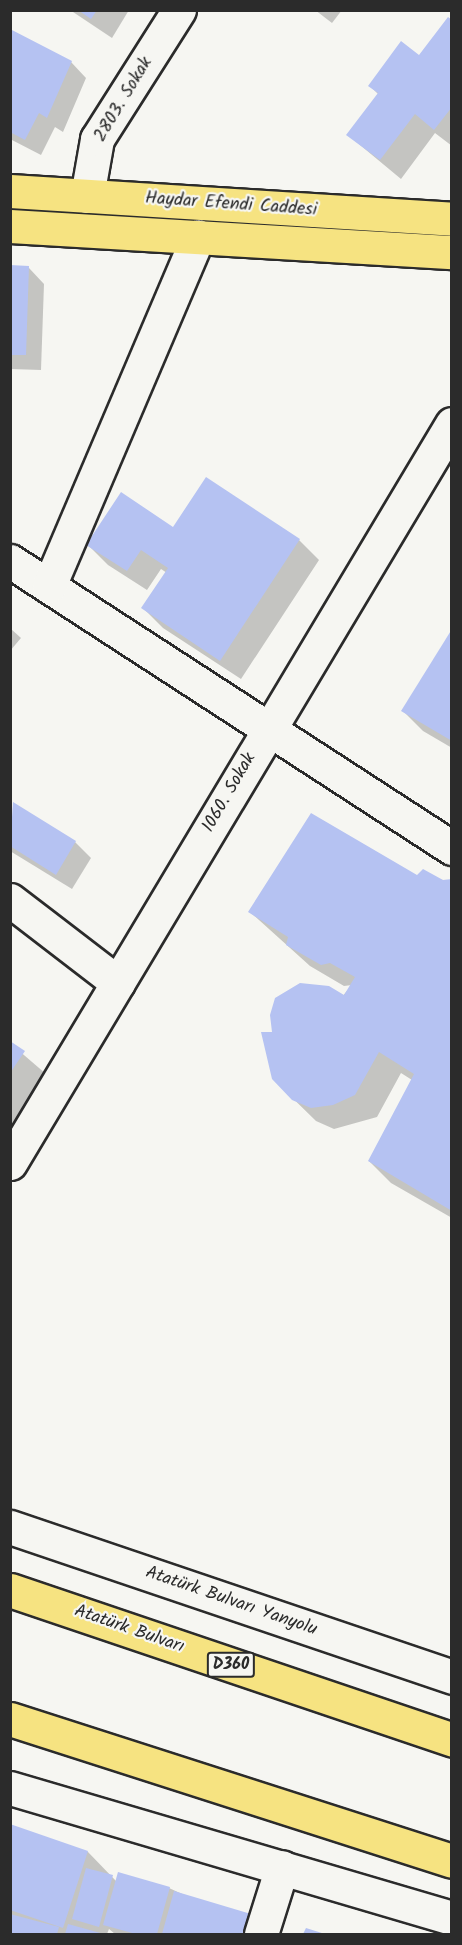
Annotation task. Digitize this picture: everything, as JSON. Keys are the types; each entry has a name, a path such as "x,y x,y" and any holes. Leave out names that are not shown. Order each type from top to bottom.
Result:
{"main road":[{"name":"Haydar Efendi Caddesi","path":"10,191 452,219"},
{"name":"Haydar Efendi Caddesi","path":"10,226 452,252"},
{"name":"Atatürk Bulvarı","path":"10,1590 452,1740"},
{"path":"10,1719 452,1861"}],"street":[{"name":"2803. Sokak","path":"87,196 96,139 178,10"},
{"path":"49,586 198,236"},
{"name":"1060. Sokak","path":"10,1163 266,731 452,424"},
{"path":"10,561 266,731 452,848"},
{"path":"10,900 118,982"},
{"name":"Atatürk Bulvarı Yanyolu","path":"10,1527 452,1677"},
{"path":"10,1788 452,1918"},
{"path":"261,1935 282,1867"}],"building":[{"path":"78,10 97,10 91,19"},
{"path":"448,17 452,20 452,107 434,130 415,114 380,160 346,135 378,93 368,86 401,41 419,55"},
{"path":"10,29 72,61 47,118 39,113 25,140 10,132"},
{"path":"10,265 29,266 26,355 10,355"},
{"path":"206,477 300,539 220,661 141,608 168,568 141,550 127,571 86,545 121,492 173,527"},
{"path":"452,629 452,741 401,711"},
{"path":"13,802 76,841 56,875 10,846"},
{"path":"311,813 417,875 423,869 443,880 452,879 452,1211 368,1161 414,1074 379,1052 355,1095 333,1105 311,1108 292,1100 272,1079 261,1032 272,1032 270,1015 275,998 300,983 329,986 344,995 355,977 330,963 321,965 286,945 288,937 248,912"},
{"path":"10,1041 25,1051 10,1073"},
{"path":"10,1824 88,1851 63,1928 10,1910"},
{"path":"86,1868 113,1875 99,1927 72,1919"},
{"path":"118,1872 170,1887 157,1934 136,1934 103,1925"},
{"path":"174,1891 251,1914 245,1934 162,1934"},
{"path":"10,1914 59,1927 57,1934 10,1934"},
{"path":"68,1924 104,1934 65,1934"},
{"path":"306,1928 325,1934 303,1934"}]}
